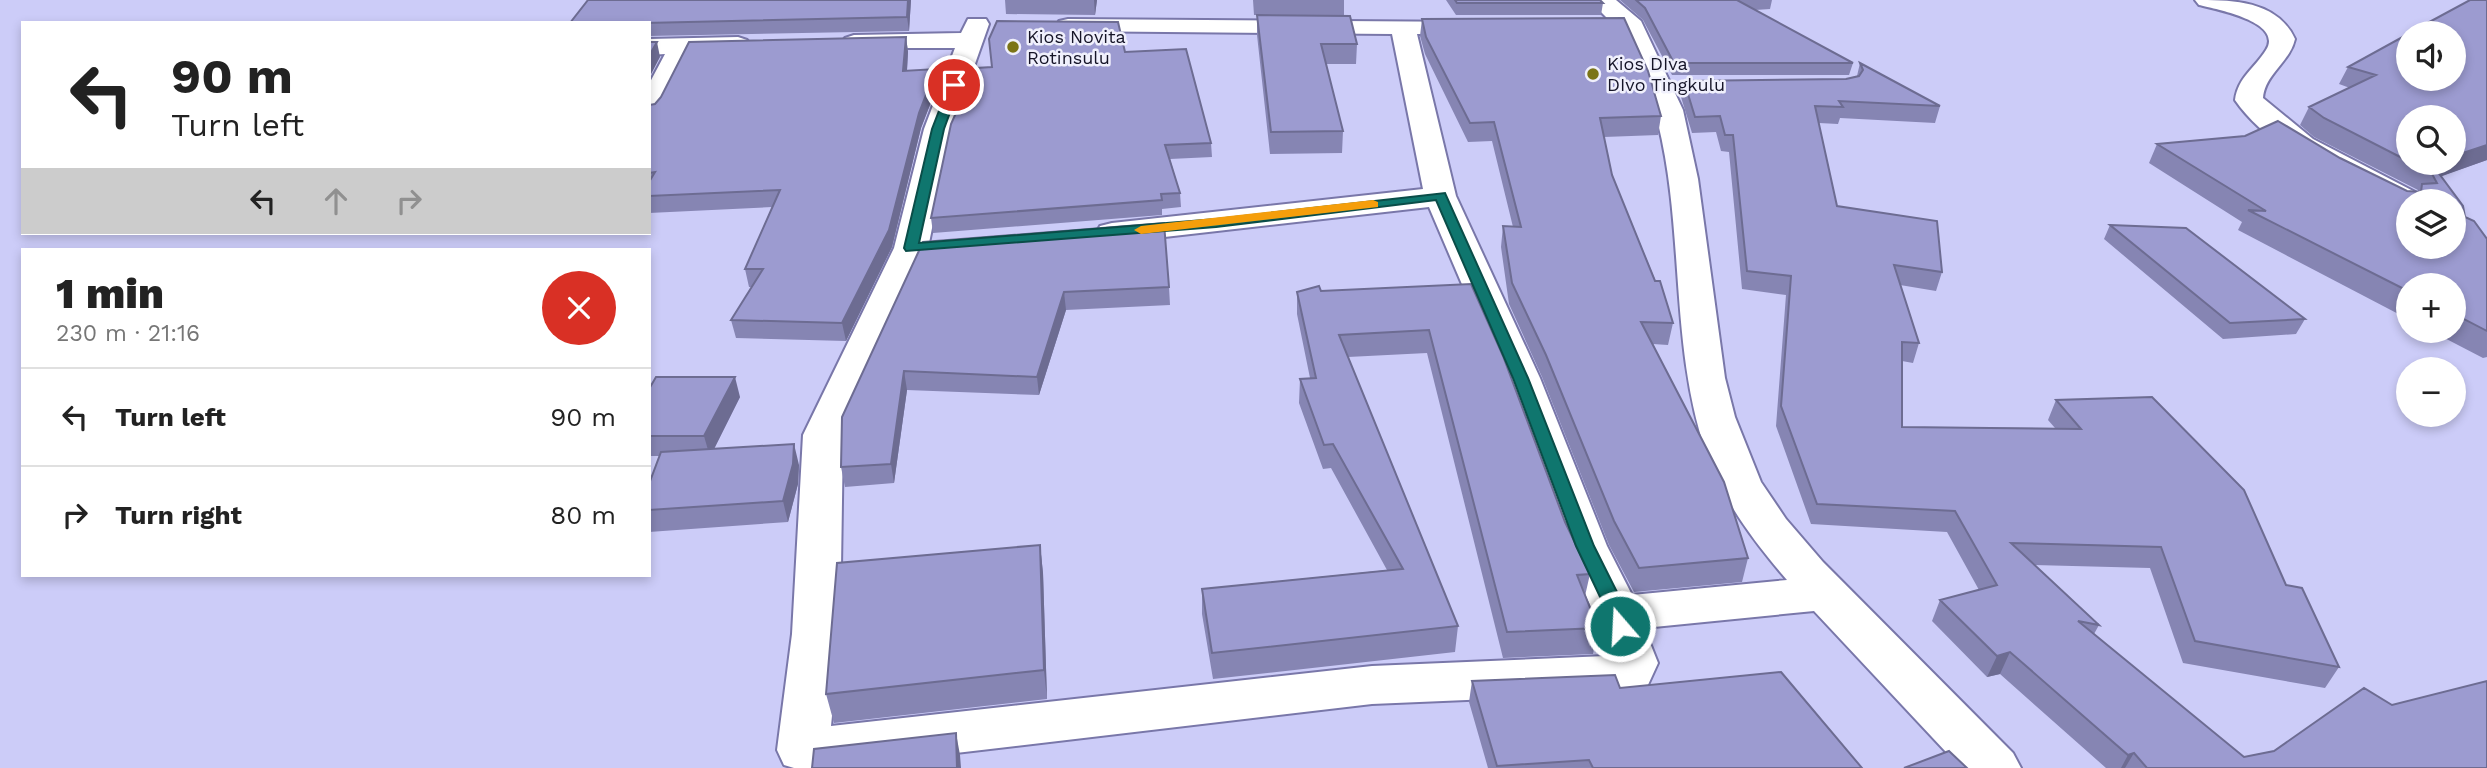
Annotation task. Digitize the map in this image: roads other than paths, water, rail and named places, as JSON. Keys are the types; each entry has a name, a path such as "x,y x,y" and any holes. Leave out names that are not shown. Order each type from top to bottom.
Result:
{"street":[{"path":"1215,26 1224,0"},
{"path":"1601,0 1632,26 1673,86 1676,136 1706,379 1727,454 1741,486 1765,521 1825,593 1994,768"},
{"path":"2207,0 2263,18 2280,30 2283,36 2282,46 2249,88 2249,100 2260,112 2323,156 2396,195"},
{"path":"984,22 938,129 929,247 823,435 816,634 802,759 1372,685 1629,674 1633,663 1620,626 1621,620 1585,546 1521,378 1440,196 1403,28"},
{"path":"833,43 984,22"},
{"path":"1040,26 1501,27"},
{"path":"1579,26 1632,26"},
{"path":"651,47 764,44"},
{"path":"651,107 682,46"},
{"path":"1082,236 1242,221 1440,196"},
{"path":"1621,620 1632,612 1825,593"}],"place":[{"name":"Kios Novita Rotinsulu","path":"1013,47"},
{"name":"Kios DIva DIvo Tingkulu","path":"1593,74"}]}
